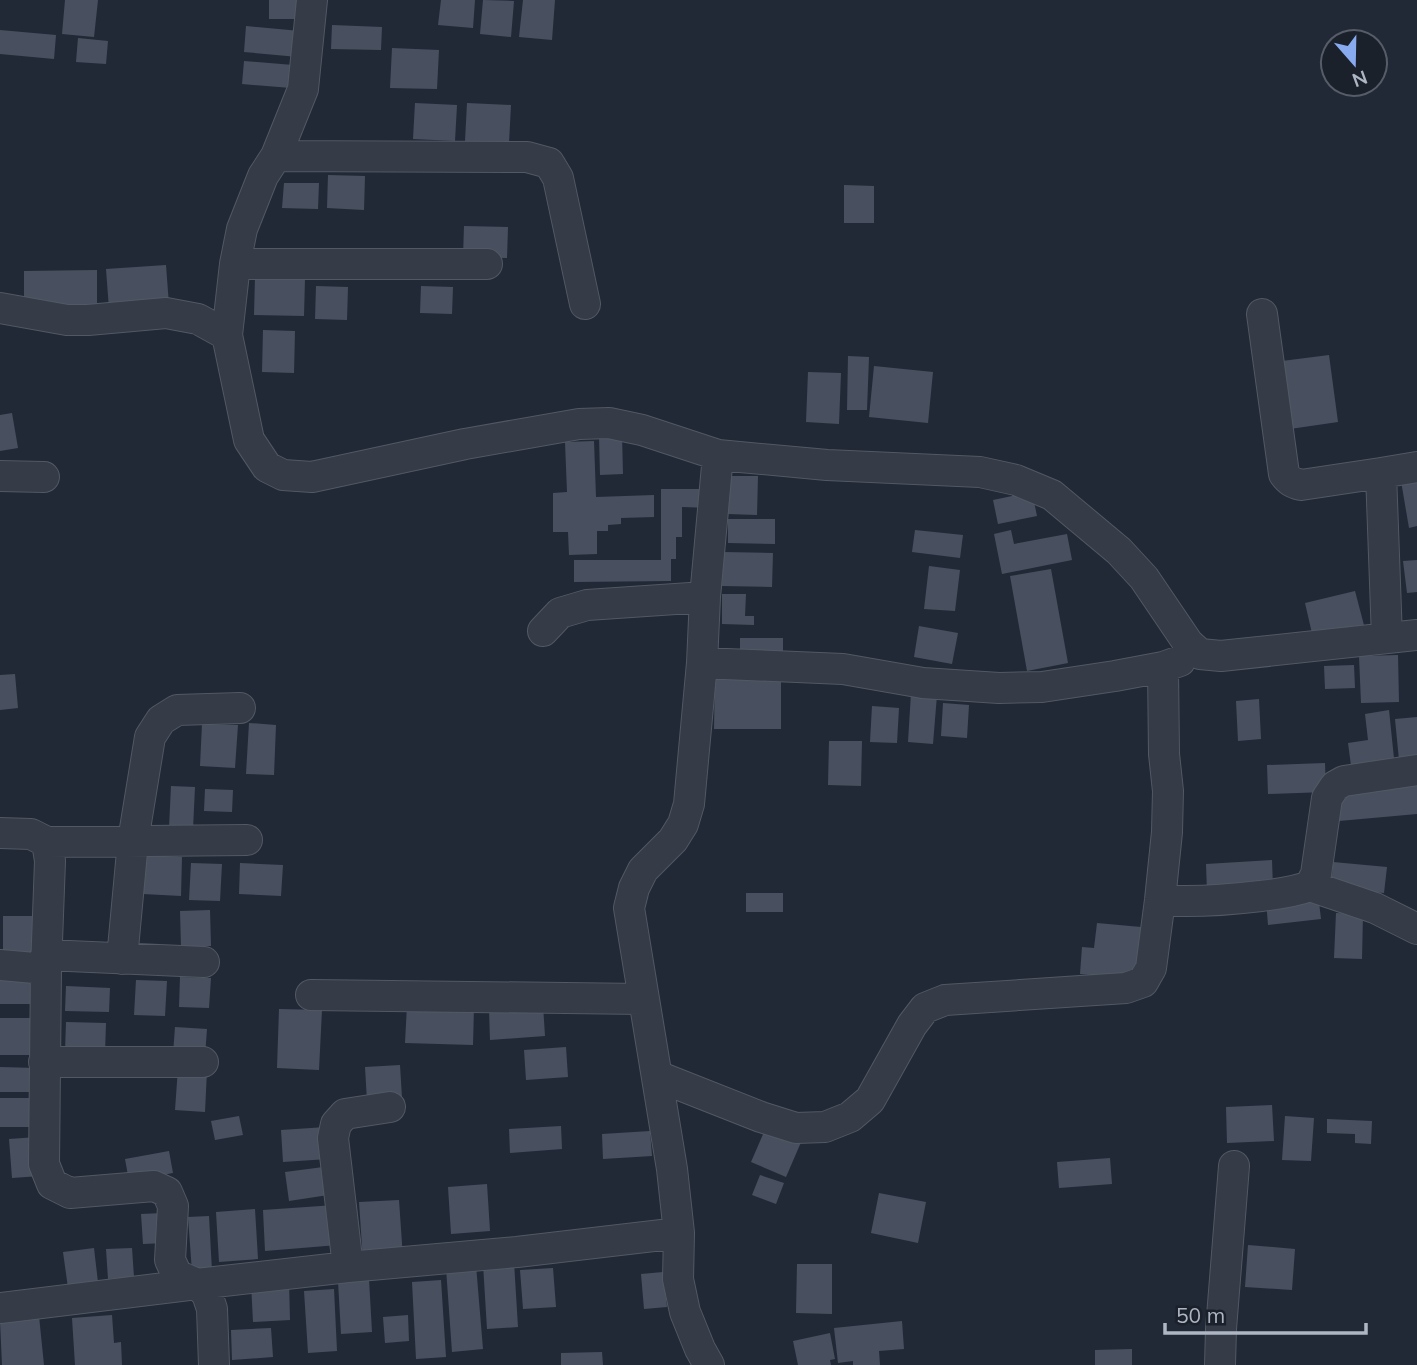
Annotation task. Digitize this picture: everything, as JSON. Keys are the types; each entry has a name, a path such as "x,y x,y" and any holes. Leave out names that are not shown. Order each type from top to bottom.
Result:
{"street":[{"path":"312,0 303,89 242,229 227,335 249,440 267,467 284,474 312,477 466,444 579,424 610,423 718,455 827,465 980,472 1016,480 1052,495 1119,551 1144,579 1188,643 1200,654"},
{"path":"276,156 527,157 549,163 558,178 585,304"},
{"path":"235,264 487,264"},
{"path":"0,309 67,320 166,313 198,319 227,335"},
{"path":"1262,314 1284,474 1288,480 1301,485 1417,467"},
{"path":"709,1365 685,1312 678,1279 679,1233 672,1169 629,908 634,888 643,870 673,840 683,824 689,804 718,455"},
{"path":"1381,473 1387,638"},
{"path":"0,476 44,477"},
{"path":"543,631 560,613 587,606 705,597"},
{"path":"702,663 843,669 923,683 999,688 1042,687 1163,667 1200,654 1221,656 1417,635"},
{"path":"657,1076 796,1128 825,1127 850,1117 870,1100 912,1025 925,1008 945,1000 1126,988 1143,982 1151,968 1167,832 1163,667"},
{"path":"122,959 133,841 150,737 160,720 177,710 240,708"},
{"path":"1310,886 1316,874 1327,798 1335,786 1344,781 1417,770"},
{"path":"0,833 31,834 47,842 247,840"},
{"path":"47,842 50,861 44,1164 52,1184 70,1193 154,1186 167,1192 173,1206 170,1260 177,1275 197,1284 207,1294 212,1309 214,1365"},
{"path":"1160,900 1186,902 1242,898 1297,891 1310,886 1375,908 1417,929"},
{"path":"0,965 122,959 204,962"},
{"path":"311,995 643,999"},
{"path":"44,1062 203,1062"},
{"path":"348,1267 333,1138 335,1124 345,1114 390,1107"},
{"path":"1220,1365 1220,1329 1234,1166"},
{"path":"0,1308 348,1267 517,1252 679,1233"}],"building":[{"path":"65,0 98,0 94,37 62,34"},
{"path":"269,0 306,0 306,19 269,19"},
{"path":"441,0 475,0 473,28 438,25"},
{"path":"483,0 514,1 511,37 480,34"},
{"path":"523,0 555,0 552,40 519,37"},
{"path":"332,25 382,27 381,50 331,49"},
{"path":"246,26 300,31 298,57 244,52"},
{"path":"0,30 56,35 54,59 0,54"},
{"path":"78,38 108,41 106,64 76,62"},
{"path":"392,48 439,50 437,89 390,88"},
{"path":"244,61 293,65 291,88 242,84"},
{"path":"415,103 457,105 455,141 413,139"},
{"path":"467,103 511,105 509,143 465,141"},
{"path":"328,175 365,176 364,210 327,208"},
{"path":"284,183 319,183 318,209 282,208"},
{"path":"844,185 874,186 874,223 844,223"},
{"path":"464,226 508,227 507,258 463,257"},
{"path":"166,265 169,305 109,309 106,269"},
{"path":"97,270 97,305 24,306 24,271"},
{"path":"255,277 305,278 304,316 254,315"},
{"path":"316,286 348,287 347,320 315,319"},
{"path":"421,286 453,287 452,314 420,313"},
{"path":"263,330 295,331 294,373 262,372"},
{"path":"1329,355 1338,422 1290,429 1282,361"},
{"path":"848,356 869,357 867,410 847,410"},
{"path":"874,366 933,372 928,423 869,417"},
{"path":"808,372 841,373 839,424 806,422"},
{"path":"12,413 18,448 0,451 0,415"},
{"path":"599,435 622,435 623,474 600,475"},
{"path":"594,441 596,497 654,495 654,517 621,518 621,524 608,525 608,531 597,531 597,554 569,555 568,532 553,532 553,493 567,492 565,442"},
{"path":"729,476 758,476 757,515 728,514"},
{"path":"1417,479 1417,526 1409,528 1401,481"},
{"path":"661,489 713,489 712,508 682,507 682,537 676,537 676,559 671,559 671,581 574,582 574,560 661,560"},
{"path":"1032,492 1037,516 998,524 993,500"},
{"path":"728,519 775,519 775,544 728,543"},
{"path":"915,530 963,535 960,558 912,552"},
{"path":"1011,530 1014,544 1067,534 1072,560 1002,574 994,534"},
{"path":"723,552 773,553 772,587 722,586"},
{"path":"1417,560 1417,592 1407,593 1403,561"},
{"path":"929,566 960,570 955,611 924,609"},
{"path":"1051,569 1068,663 1027,671 1010,576"},
{"path":"1355,591 1365,629 1314,642 1305,603"},
{"path":"722,594 746,594 745,616 754,616 754,625 722,624"},
{"path":"919,626 958,633 952,664 914,657"},
{"path":"740,638 783,638 783,660 740,660"},
{"path":"1398,655 1399,702 1361,703 1359,656"},
{"path":"1354,665 1355,688 1325,689 1324,666"},
{"path":"715,671 781,671 781,729 714,729"},
{"path":"15,674 18,708 0,710 0,675"},
{"path":"911,693 937,695 933,744 908,742"},
{"path":"1259,699 1261,739 1238,741 1236,701"},
{"path":"943,703 969,705 967,738 941,736"},
{"path":"872,706 899,708 897,743 870,742"},
{"path":"1389,710 1395,768 1352,773 1348,743 1368,740 1365,714"},
{"path":"1417,717 1417,758 1399,760 1395,719"},
{"path":"249,723 276,725 274,775 246,774"},
{"path":"202,724 238,725 235,768 200,766"},
{"path":"829,741 862,741 861,786 828,785"},
{"path":"1325,763 1326,792 1268,794 1267,765"},
{"path":"1417,782 1417,814 1339,821 1336,789"},
{"path":"171,786 195,787 193,829 169,828"},
{"path":"205,789 233,790 232,812 204,811"},
{"path":"144,855 182,857 181,896 143,894"},
{"path":"1272,860 1273,889 1207,892 1206,864"},
{"path":"1333,862 1387,867 1384,893 1331,889"},
{"path":"191,863 222,864 220,901 189,900"},
{"path":"240,863 283,865 281,896 239,894"},
{"path":"746,893 783,893 783,912 746,912"},
{"path":"1318,894 1321,919 1268,925 1266,900"},
{"path":"210,910 211,946 181,947 180,911"},
{"path":"1336,913 1363,914 1362,959 1334,958"},
{"path":"3,916 41,916 41,959 3,960"},
{"path":"1097,923 1141,927 1135,979 1080,974 1082,947 1094,948"},
{"path":"0,972 39,972 39,1004 0,1004"},
{"path":"180,977 211,978 209,1008 179,1007"},
{"path":"136,980 167,981 165,1016 134,1015"},
{"path":"66,986 110,988 109,1012 65,1011"},
{"path":"407,1005 474,1007 473,1045 405,1043"},
{"path":"543,1005 545,1036 490,1040 489,1009"},
{"path":"279,1009 322,1010 319,1070 277,1068"},
{"path":"0,1018 37,1018 37,1055 0,1055"},
{"path":"66,1022 106,1023 105,1053 65,1052"},
{"path":"175,1027 207,1029 205,1056 173,1054"},
{"path":"566,1047 568,1077 526,1080 524,1050"},
{"path":"400,1065 402,1098 367,1101 365,1067"},
{"path":"0,1067 36,1068 36,1092 0,1092"},
{"path":"178,1068 207,1070 205,1112 175,1110"},
{"path":"0,1098 40,1098 40,1127 0,1127"},
{"path":"1272,1105 1274,1141 1227,1143 1226,1107"},
{"path":"239,1116 243,1135 215,1140 211,1121"},
{"path":"1285,1116 1314,1118 1311,1161 1282,1160"},
{"path":"1327,1119 1372,1121 1371,1144 1355,1143 1355,1134 1327,1133"},
{"path":"767,1125 802,1140 786,1177 751,1162"},
{"path":"561,1126 562,1149 510,1153 509,1129"},
{"path":"326,1127 328,1159 283,1162 281,1130"},
{"path":"650,1131 652,1156 603,1159 602,1134"},
{"path":"37,1137 40,1176 12,1178 9,1139"},
{"path":"169,1151 173,1173 129,1181 125,1159"},
{"path":"1110,1158 1112,1184 1059,1188 1057,1162"},
{"path":"331,1166 335,1194 289,1201 285,1172"},
{"path":"760,1175 784,1183 776,1204 752,1195"},
{"path":"487,1184 490,1231 451,1234 448,1187"},
{"path":"879,1193 926,1202 918,1243 871,1233"},
{"path":"399,1200 403,1258 363,1261 359,1202"},
{"path":"335,1205 338,1245 265,1251 263,1210"},
{"path":"255,1209 258,1259 219,1262 216,1212"},
{"path":"163,1213 165,1243 143,1244 141,1214"},
{"path":"209,1216 212,1271 192,1272 188,1217"},
{"path":"1248,1245 1295,1249 1292,1290 1245,1287"},
{"path":"94,1248 99,1291 69,1295 63,1252"},
{"path":"132,1248 134,1277 108,1279 106,1249"},
{"path":"514,1262 518,1327 487,1329 483,1264"},
{"path":"797,1264 832,1264 832,1314 796,1313"},
{"path":"476,1265 483,1349 452,1352 446,1268"},
{"path":"553,1268 556,1307 523,1309 520,1270"},
{"path":"663,1272 667,1307 644,1309 641,1274"},
{"path":"369,1279 372,1332 341,1334 338,1281"},
{"path":"441,1280 446,1357 416,1359 412,1282"},
{"path":"289,1281 290,1320 253,1322 251,1283"},
{"path":"334,1289 337,1351 308,1353 304,1291"},
{"path":"112,1315 114,1343 121,1342 122,1365 75,1365 72,1318"},
{"path":"408,1315 409,1341 385,1343 383,1317"},
{"path":"39,1316 44,1365 2,1365 0,1321"},
{"path":"902,1321 904,1349 879,1351 880,1365 853,1365 853,1361 838,1363 834,1328"},
{"path":"271,1328 273,1357 232,1360 231,1330"},
{"path":"830,1333 835,1359 830,1360 831,1365 798,1365 793,1341"},
{"path":"1132,1349 1132,1365 1095,1365 1095,1350"},
{"path":"602,1352 603,1365 561,1365 561,1353"}]}
